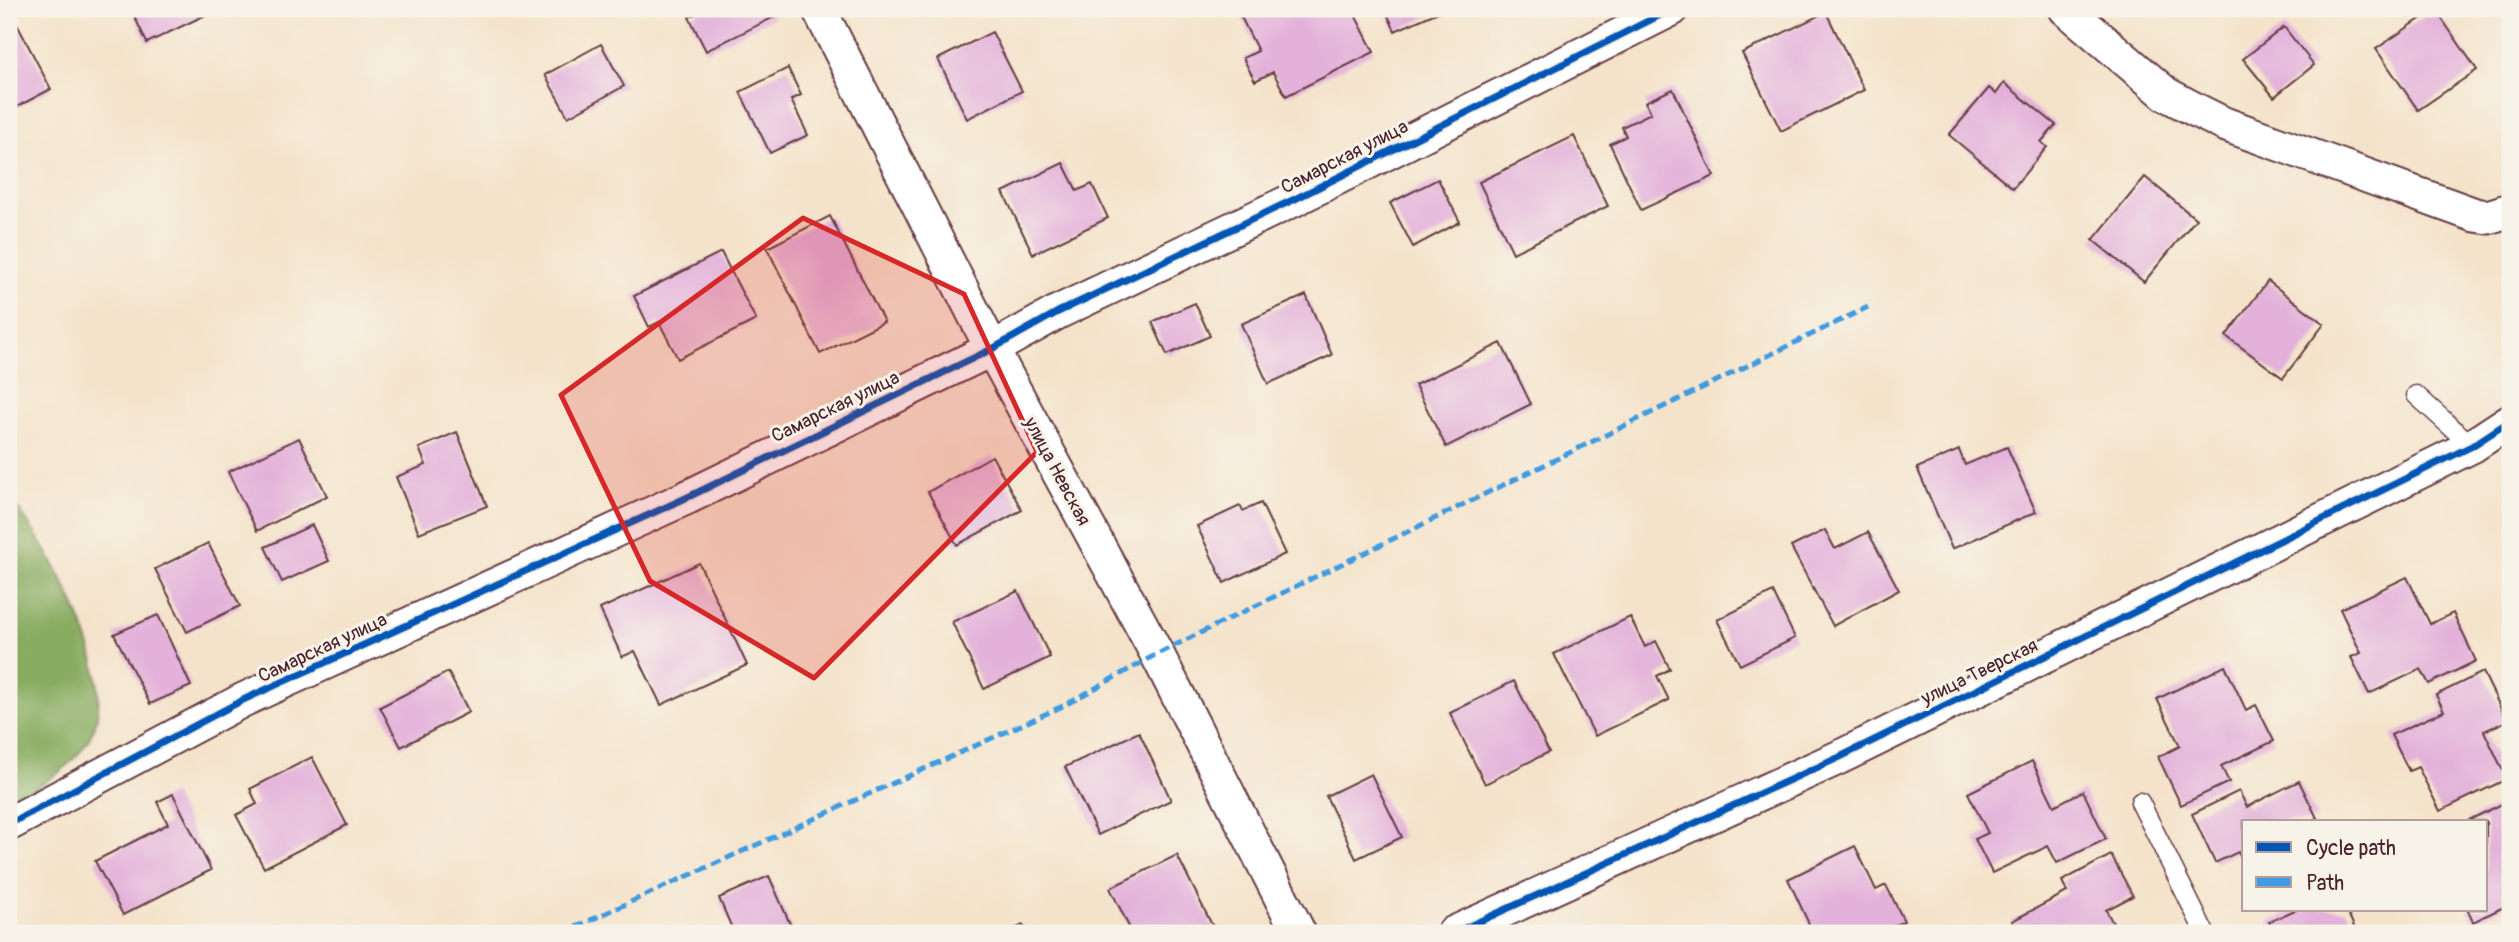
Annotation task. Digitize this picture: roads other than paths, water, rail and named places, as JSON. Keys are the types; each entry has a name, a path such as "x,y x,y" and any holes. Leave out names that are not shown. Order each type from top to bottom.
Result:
{"street":[{"name":"улица Невская","path":"819,9 992,349 1157,654 1298,933"},
{"name":"Самарская улица","path":"9,824 243,701 688,496 992,349 1058,312 1295,199 1672,9"},
{"path":"2066,9 2166,94 2224,124 2475,215 2488,217 2510,210"},
{"name":"улица Тверская","path":"1454,933 1840,757 2472,446 2510,421"}],"lane":[{"path":"2416,395 2472,446"},
{"path":"2140,802 2204,933"}]}
